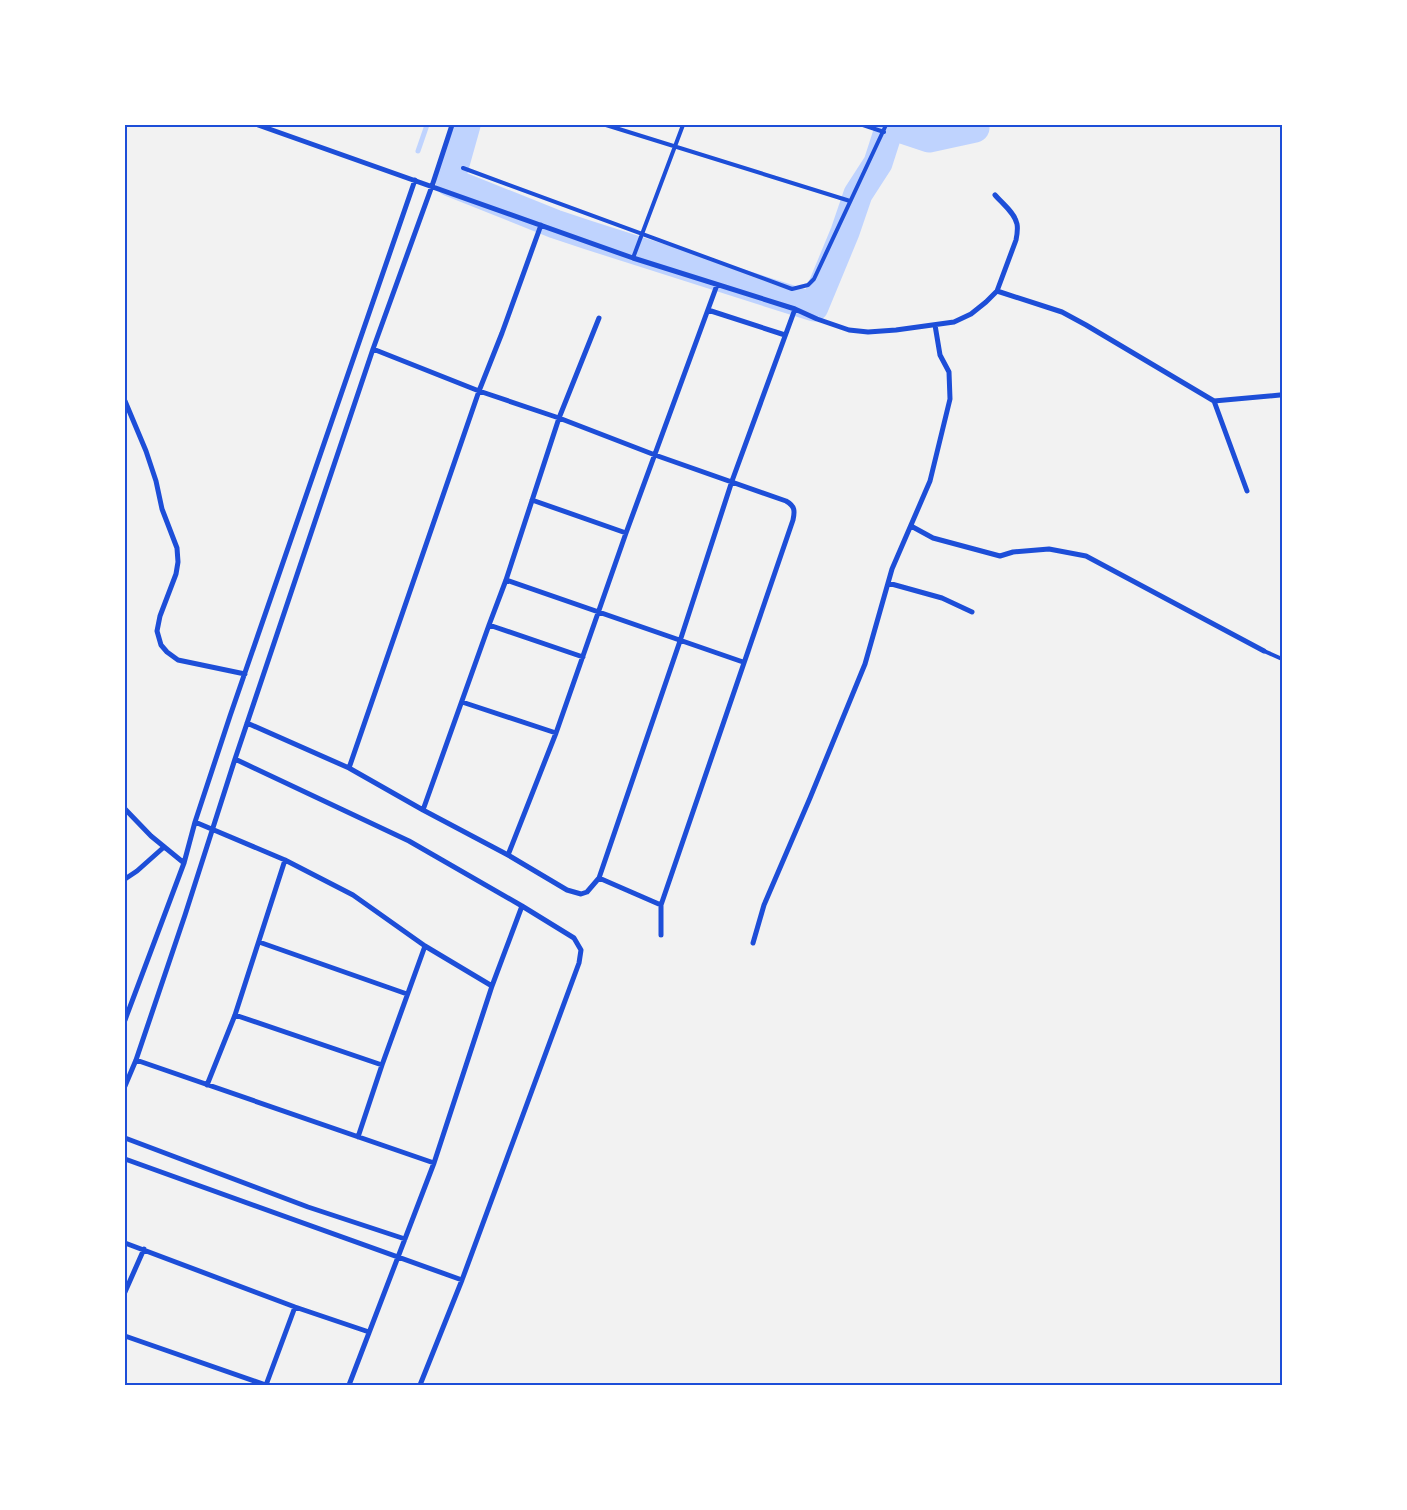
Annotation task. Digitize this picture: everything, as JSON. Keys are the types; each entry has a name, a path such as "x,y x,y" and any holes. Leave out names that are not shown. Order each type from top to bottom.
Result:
{"street":[{"path":"258,125 633,258 794,309 817,320 848,330 868,332 954,322 971,314 997,291 1016,240 1018,224 995,195"},
{"path":"125,1086 136,1060 185,915 235,759 373,349 452,125"},
{"path":"125,1020 184,863 195,822 245,674 415,180"},
{"path":"349,768 479,391 502,333 540,225"},
{"path":"508,855 556,733 626,533 717,285"},
{"path":"997,291 1062,312 1214,401 1280,395"},
{"path":"247,723 349,768 508,855 567,890 581,894 587,892 599,878 680,641 732,481 794,309"},
{"path":"708,310 785,335"},
{"path":"423,810 506,580 559,418 599,318"},
{"path":"753,944 764,905 807,806 864,664 892,569 930,481 950,399 949,372 940,356 935,325"},
{"path":"373,349 479,391 559,418 655,455 786,500 792,504 795,512 661,905 661,936"},
{"path":"125,401 151,466 162,509 177,548 178,562 176,574 160,616 157,631 160,645 178,660 245,674"},
{"path":"1214,401 1247,491"},
{"path":"532,500 626,533"},
{"path":"911,526 933,538 1000,556 1012,552 1049,549 1086,556 1264,651"},
{"path":"506,580 744,662"},
{"path":"888,583 942,598 972,612"},
{"path":"489,625 583,657"},
{"path":"462,702 556,733"},
{"path":"235,759 409,841 574,938 581,950 462,1280 420,1385"},
{"path":"125,809 151,836 184,863"},
{"path":"195,822 285,860 352,895 426,946 492,986"},
{"path":"125,879 164,847"},
{"path":"207,1085 235,1015 285,860"},
{"path":"599,878 661,905"},
{"path":"349,1385 434,1163 492,986 522,906"},
{"path":"259,942 407,994"},
{"path":"358,1137 407,994 426,946"},
{"path":"235,1015 382,1065"},
{"path":"136,1060 434,1163"},
{"path":"125,1138 308,1207 405,1239"},
{"path":"125,1159 462,1280"},
{"path":"125,1243 294,1307 369,1332"},
{"path":"125,1292 144,1249"},
{"path":"125,1336 266,1385 294,1307"}],"lane":[{"path":"606,125 674,148 850,201"},
{"path":"633,258 683,125"},
{"path":"863,125 884,132"},
{"path":"463,168 792,289 808,285 814,278 886,125"},
{"path":"1264,651 1282,660"}],"waterway":[{"path":"418,151 427,125"},
{"path":"466,125 450,182 555,224 814,307 845,232 858,194 878,163 887,135 896,127 929,138 975,128"}]}
